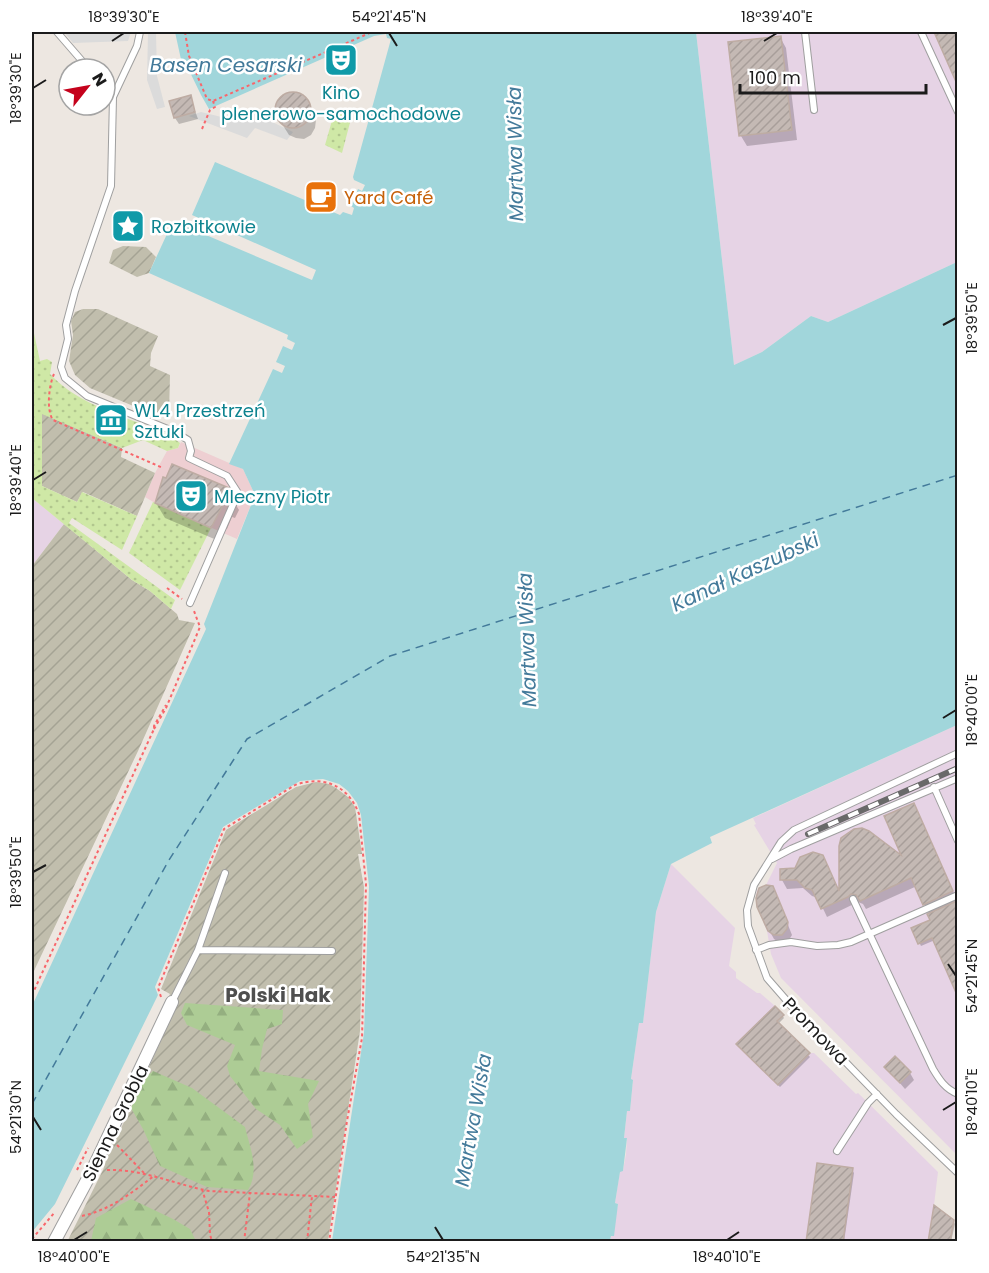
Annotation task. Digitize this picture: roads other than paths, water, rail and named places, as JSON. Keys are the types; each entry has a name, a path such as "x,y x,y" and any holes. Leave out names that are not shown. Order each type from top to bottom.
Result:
{"street":[{"name":"Sienna Grobla","path":"54,1242 109,1136 167,999"}],"lane":[{"path":"57,32 79,57"},
{"path":"117,87 137,46 140,32"},
{"path":"805,32 814,110"},
{"path":"921,32 957,112"},
{"path":"112,117 111,186 75,291 66,325 68,339 61,367 65,378 87,396 175,432 188,440 191,451 189,458 226,476 238,493 190,603"},
{"name":"Promowa","path":"957,753 800,827 781,842 754,885 747,910 748,926 767,978 877,1094 957,1173"},
{"path":"771,860 791,849 957,778"},
{"path":"934,787 957,842"},
{"path":"167,999 198,950 225,873"},
{"path":"756,950 791,942 817,946 851,942 957,896"},
{"path":"853,899 933,1069 941,1082 951,1092 957,1094"},
{"path":"198,950 332,951"},
{"path":"837,1151 868,1103 877,1094"}],"water":[{"path":"175,32 696,32 734,365 762,352 811,316 828,322 957,262 957,725 710,837 712,843 671,864 656,912 643,1023 639,1023 631,1079 633,1080 624,1138 627,1138 623,1171 620,1172 615,1203 618,1204 614,1236 611,1236 610,1241 332,1241 364,1033 369,886 361,815 357,803 339,784 323,779 300,781 223,827 155,987 158,995 55,1204 32,1232 32,1006 206,629 204,624 255,495 243,469 229,464 273,369 282,373 285,366 276,362 283,346 292,350 295,343 287,339 288,335 149,273 173,221 312,280 316,270 192,215 215,162 340,215 343,212 352,215 354,208 351,206 358,189 362,191 365,185 354,180 353,177 391,39 387,38 386,34 374,36 209,109 186,64 182,64"}],"railway":[{"path":"808,834 958,768"}],"place":[{"name":"Kino plenerowo-samochodowe","path":"341,60"},
{"name":"Yard Café","path":"321,197"},
{"name":"Rozbitkowie","path":"128,226"},
{"name":"WL4 Przestrzeń Sztuki","path":"111,420"},
{"name":"Mleczny Piotr","path":"191,496"}],"district":[{"name":"Polski Hak","path":"278,995"}],"water label":[{"name":"Basen Cesarski","path":"226,65"},
{"name":"Martwa Wisła","path":"515,154"},
{"name":"Kanał Kaszubski","path":"745,572"},
{"name":"Martwa Wisła","path":"527,640"},
{"name":"Martwa Wisła","path":"473,1120"}]}
